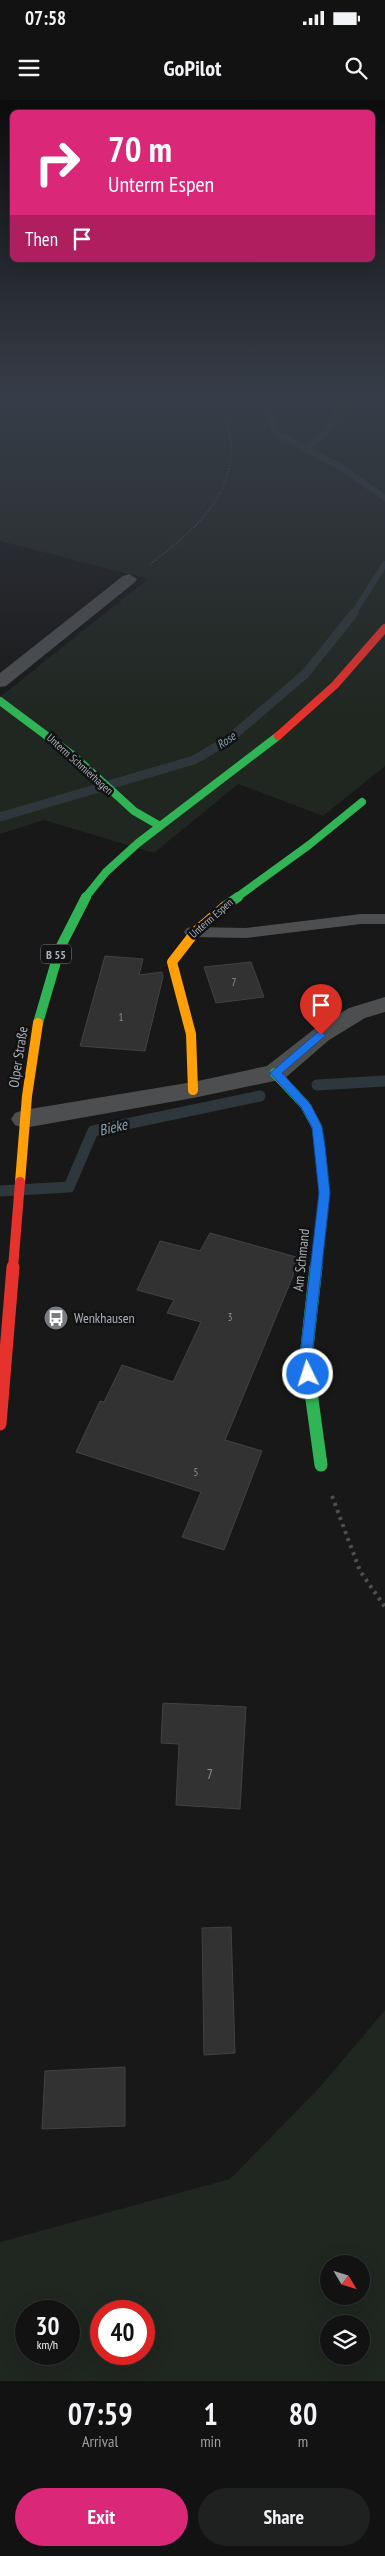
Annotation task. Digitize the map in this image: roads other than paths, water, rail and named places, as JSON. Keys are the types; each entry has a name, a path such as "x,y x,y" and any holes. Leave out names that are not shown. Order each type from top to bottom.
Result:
{"main road":[{"name":"B 55","path":"160,826 288,729 329,692 372,646 385,628"},
{"name":"Unterm Schmierhagen","path":"0,701 75,757 134,812 160,826"},
{"name":"Unterm Espen","path":"192,1090 191,1034 172,962 180,948 193,932 231,900 309,844 362,802"},
{"name":"Olper Straße","path":"0,1424 24,1120 41,1008 54,958 74,912 106,872 160,826"},
{"name":"Am Schmand","path":"276,1073 306,1105 317,1127 320,1146 324,1193 306,1356 321,1465"}],"street":[{"path":"0,682 129,580"},
{"path":"24,1120 276,1073 321,1035 357,1013 385,1004"}],"lane":[{"path":"193,932 246,933 361,919 385,919"}],"waterway":[{"name":"Rose","path":"353,614 385,564"},
{"name":"Rose","path":"0,817 194,760 228,740 305,674 354,613"},
{"name":"Bieke","path":"317,1085 385,1081"},
{"name":"Bieke","path":"0,1191 69,1187 93,1131 260,1096"}],"place":[{"name":"Wenkhausen","path":"56,1318"}]}
